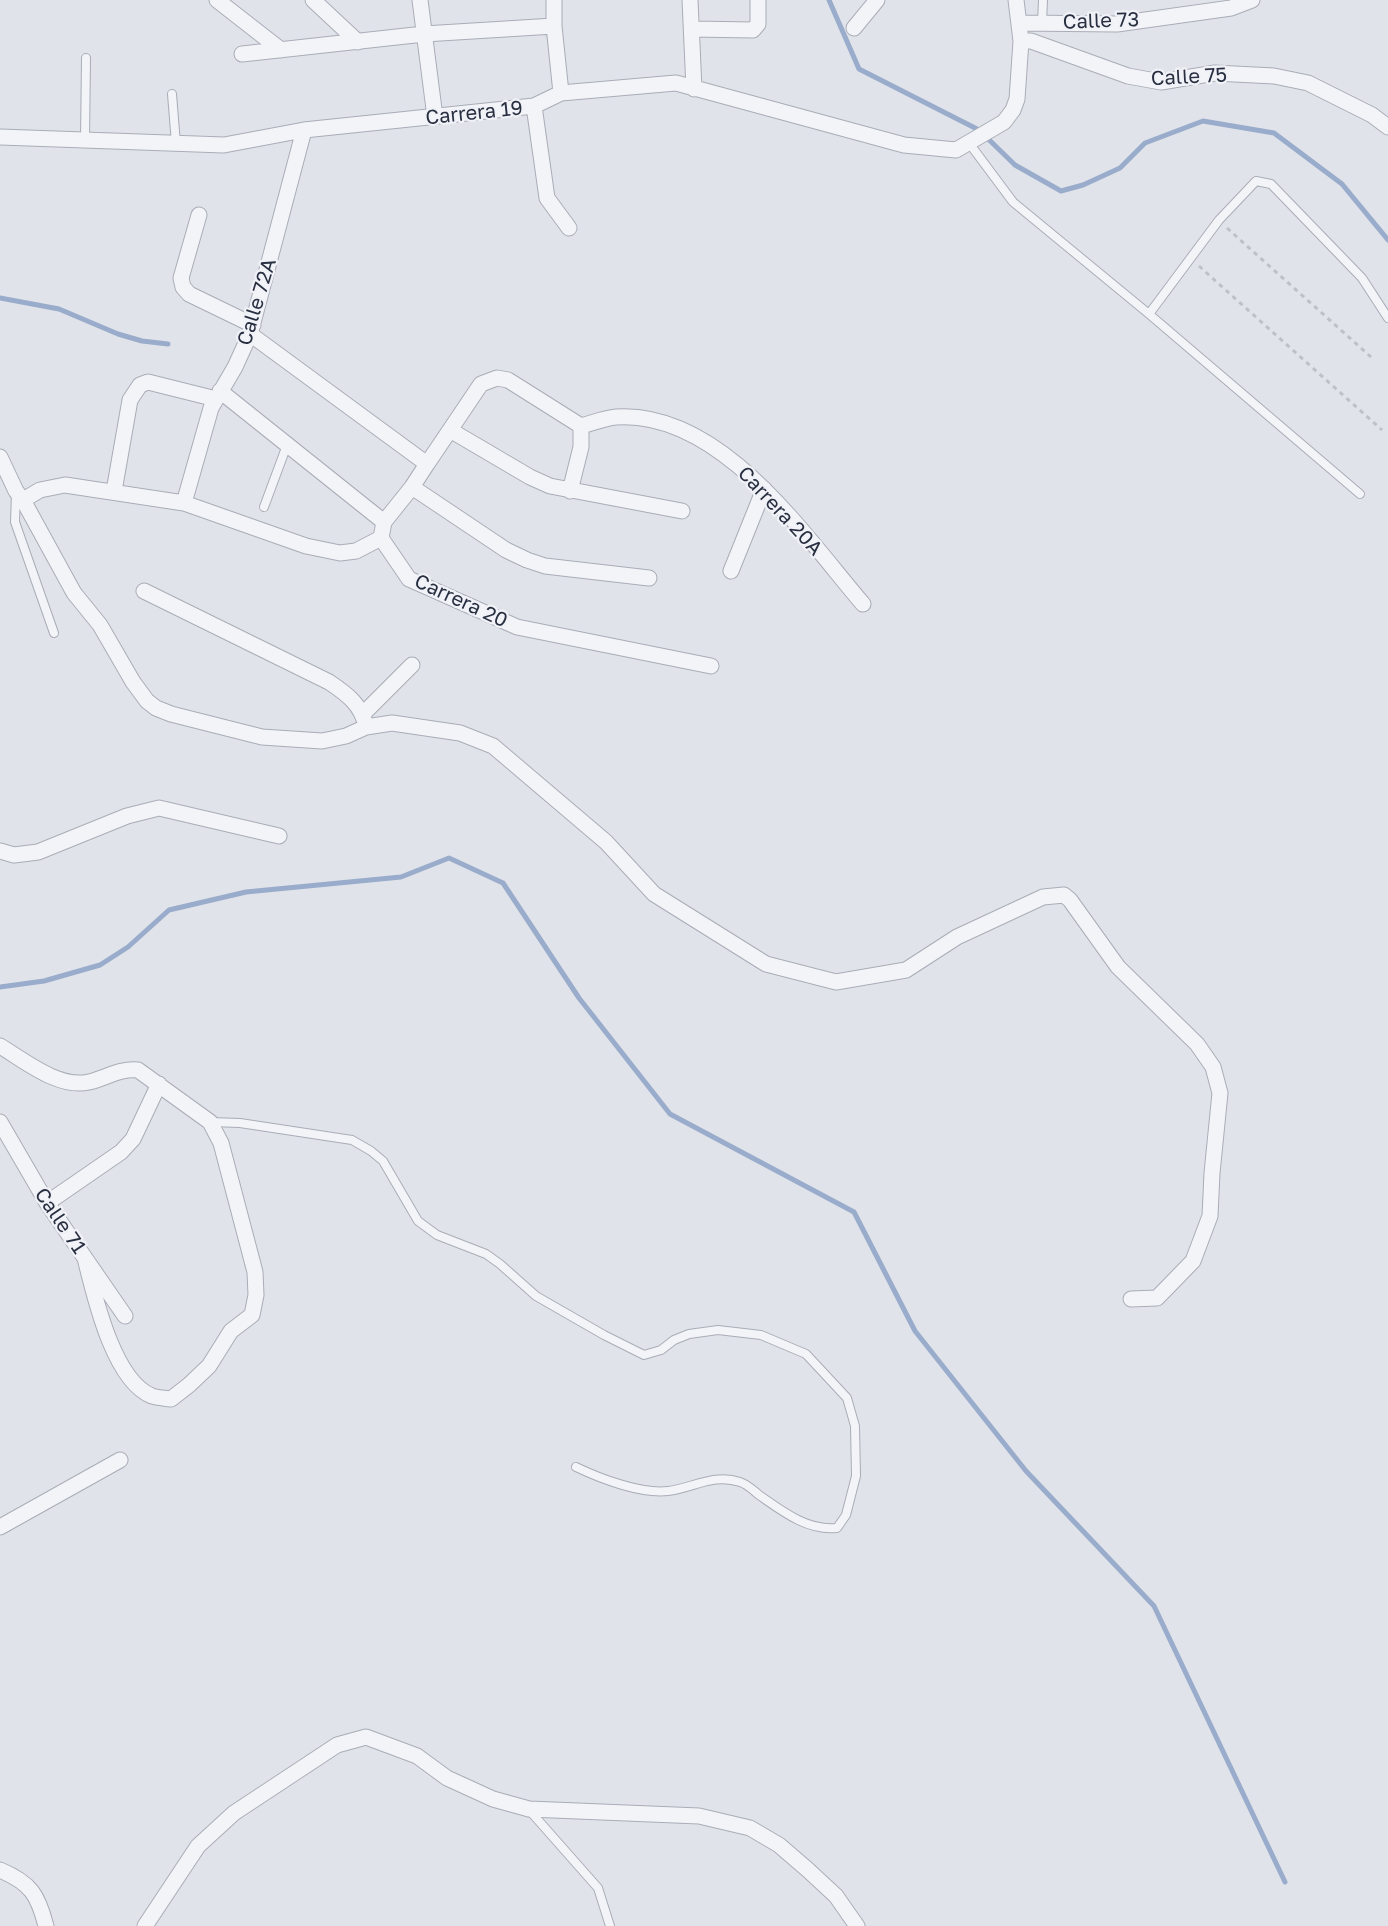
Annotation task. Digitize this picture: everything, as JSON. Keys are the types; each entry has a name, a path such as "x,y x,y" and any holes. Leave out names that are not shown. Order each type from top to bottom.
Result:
{"street":[{"path":"217,0 281,50"},
{"path":"313,0 358,42"},
{"path":"420,0 435,117"},
{"path":"554,0 554,26 561,93"},
{"path":"690,0 694,89"},
{"path":"692,29 753,30 758,24 758,0"},
{"path":"854,28 877,0"},
{"path":"971,143 1004,122 1013,110 1017,99 1021,41 1016,0"},
{"name":"Calle 73","path":"1020,22 1117,24 1231,8 1252,0"},
{"path":"243,54 424,34 554,26"},
{"name":"Calle 75","path":"1021,41 1031,41 1128,76 1161,82 1215,73 1274,76 1308,83 1372,115 1388,127"},
{"name":"Carrera 19","path":"0,137 224,145 304,130 534,106 561,93 676,83 904,145 956,150 971,143"},
{"path":"534,106 547,198 569,228"},
{"name":"Calle 72A","path":"184,503 211,408 235,367 251,329 304,130"},
{"path":"199,215 181,278 183,287 189,294 251,329 427,464"},
{"path":"20,496 65,485 184,503 306,546 340,553 356,551 381,538 384,522 412,487 481,384 497,378 508,380 581,426 581,447 570,491"},
{"path":"114,492 130,400 140,385 148,382 218,395 287,445 384,522"},
{"name":"Carrera 20A","path":"581,426 615,417 639,418 679,428 709,443 743,468 764,489 863,604"},
{"path":"450,430 530,477 550,486 682,511"},
{"path":"0,457 74,593 100,625 133,682 147,701 156,708 171,714 262,737 322,741 346,736 365,720 412,664"},
{"path":"412,487 506,550 527,560 545,566 649,578"},
{"path":"731,572 764,489"},
{"name":"Carrera 20","path":"381,538 410,579 517,627 711,666"},
{"path":"144,591 329,682 343,692 365,720 460,733 493,746 606,842 654,894 766,964 836,982 906,970 957,937 1043,897 1064,895 1070,900 1118,967 1197,1044 1213,1067 1220,1093 1210,1216 1193,1262 1157,1298 1131,1299"},
{"path":"0,851 14,855 38,852 127,816 159,808 279,836"},
{"path":"0,1046 59,1081 78,1084 91,1082 126,1069 138,1070 210,1122 221,1143 255,1272 256,1295 252,1315 231,1331 209,1366 189,1385 171,1399 153,1396 141,1389 131,1378 109,1340 98,1311 85,1258"},
{"path":"47,1203 121,1152 133,1139 159,1084"},
{"name":"Calle 71","path":"0,1122 47,1203 125,1316"},
{"path":"0,1527 120,1460"},
{"path":"145,1926 198,1846 226,1819 337,1745 366,1737 417,1756 447,1778 493,1799 529,1809 699,1816 750,1828 779,1845 808,1870 836,1896 857,1926"},
{"path":"0,1870 29,1886 40,1902 46,1926"}],"lane":[{"path":"1042,23 1043,0"},
{"path":"86,58 86,140"},
{"path":"172,94 176,144"},
{"path":"971,143 1013,202 1149,314 1360,494"},
{"path":"1149,314 1219,220 1256,181 1270,184 1362,278 1388,318"},
{"path":"264,507 287,445"},
{"path":"20,496 15,522 54,633"},
{"path":"210,1122 240,1123 352,1140 383,1161 418,1221 437,1235 486,1254 536,1296 644,1355 661,1350 674,1340 689,1334 718,1330 761,1335 791,1346 806,1354 847,1398 855,1426 856,1476 846,1515 837,1528 824,1530 800,1522 742,1482 726,1479 706,1480 667,1491 597,1477 576,1467"},
{"path":"529,1809 598,1888 610,1926"}],"path":[{"path":"1219,220 1371,357"},
{"path":"1190,258 1382,430"}],"waterway":[{"path":"829,0 859,69 979,130 1015,165 1061,191 1083,185 1120,168 1145,143 1203,121 1274,133 1342,184 1388,240"},
{"path":"0,298 59,309 118,334 142,341 168,344"},
{"path":"0,987 44,981 100,965 128,947 169,910 246,892 401,877 449,858 503,883 579,998 670,1114 854,1212 915,1331 1026,1471 1154,1606 1285,1882"}]}
